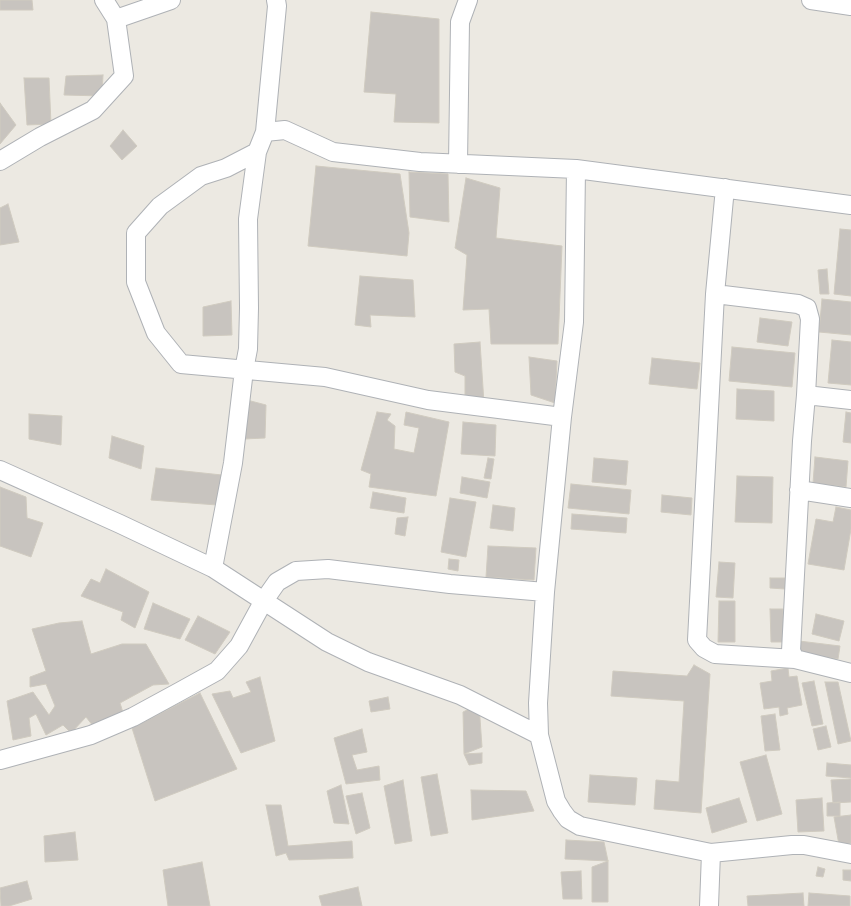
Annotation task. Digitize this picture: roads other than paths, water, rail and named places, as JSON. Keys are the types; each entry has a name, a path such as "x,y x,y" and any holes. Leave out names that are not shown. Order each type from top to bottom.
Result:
{"street":[{"path":"0,161 40,137 93,110 124,76 116,19 104,0"},
{"path":"116,19 171,0"},
{"path":"212,568 233,464 244,370 248,349 248,219 257,152 265,132 278,6 276,0"},
{"path":"458,164 460,22 468,0"},
{"path":"811,0 851,6"},
{"path":"265,132 285,130 334,152 420,162 576,169 851,205"},
{"path":"257,152 226,168 201,176 160,206 136,233 136,282 156,333 181,364 325,377 428,400 562,417"},
{"path":"576,169 574,322 562,417 545,592 538,703 539,735 556,801 568,819 580,826 711,853 792,844 851,854"},
{"path":"725,188 715,294 697,640 704,648 715,654 796,659 851,673"},
{"path":"715,294 798,304 807,308 810,319 799,490 791,651 796,659"},
{"path":"806,395 851,400"},
{"path":"0,470 120,524 212,568 327,642 368,662 460,695 539,735"},
{"path":"799,490 851,498"},
{"path":"0,760 91,735 133,717 217,671 238,646 263,602 277,582 296,571 328,569 450,584 545,592"},
{"path":"709,906 711,853"}]}
